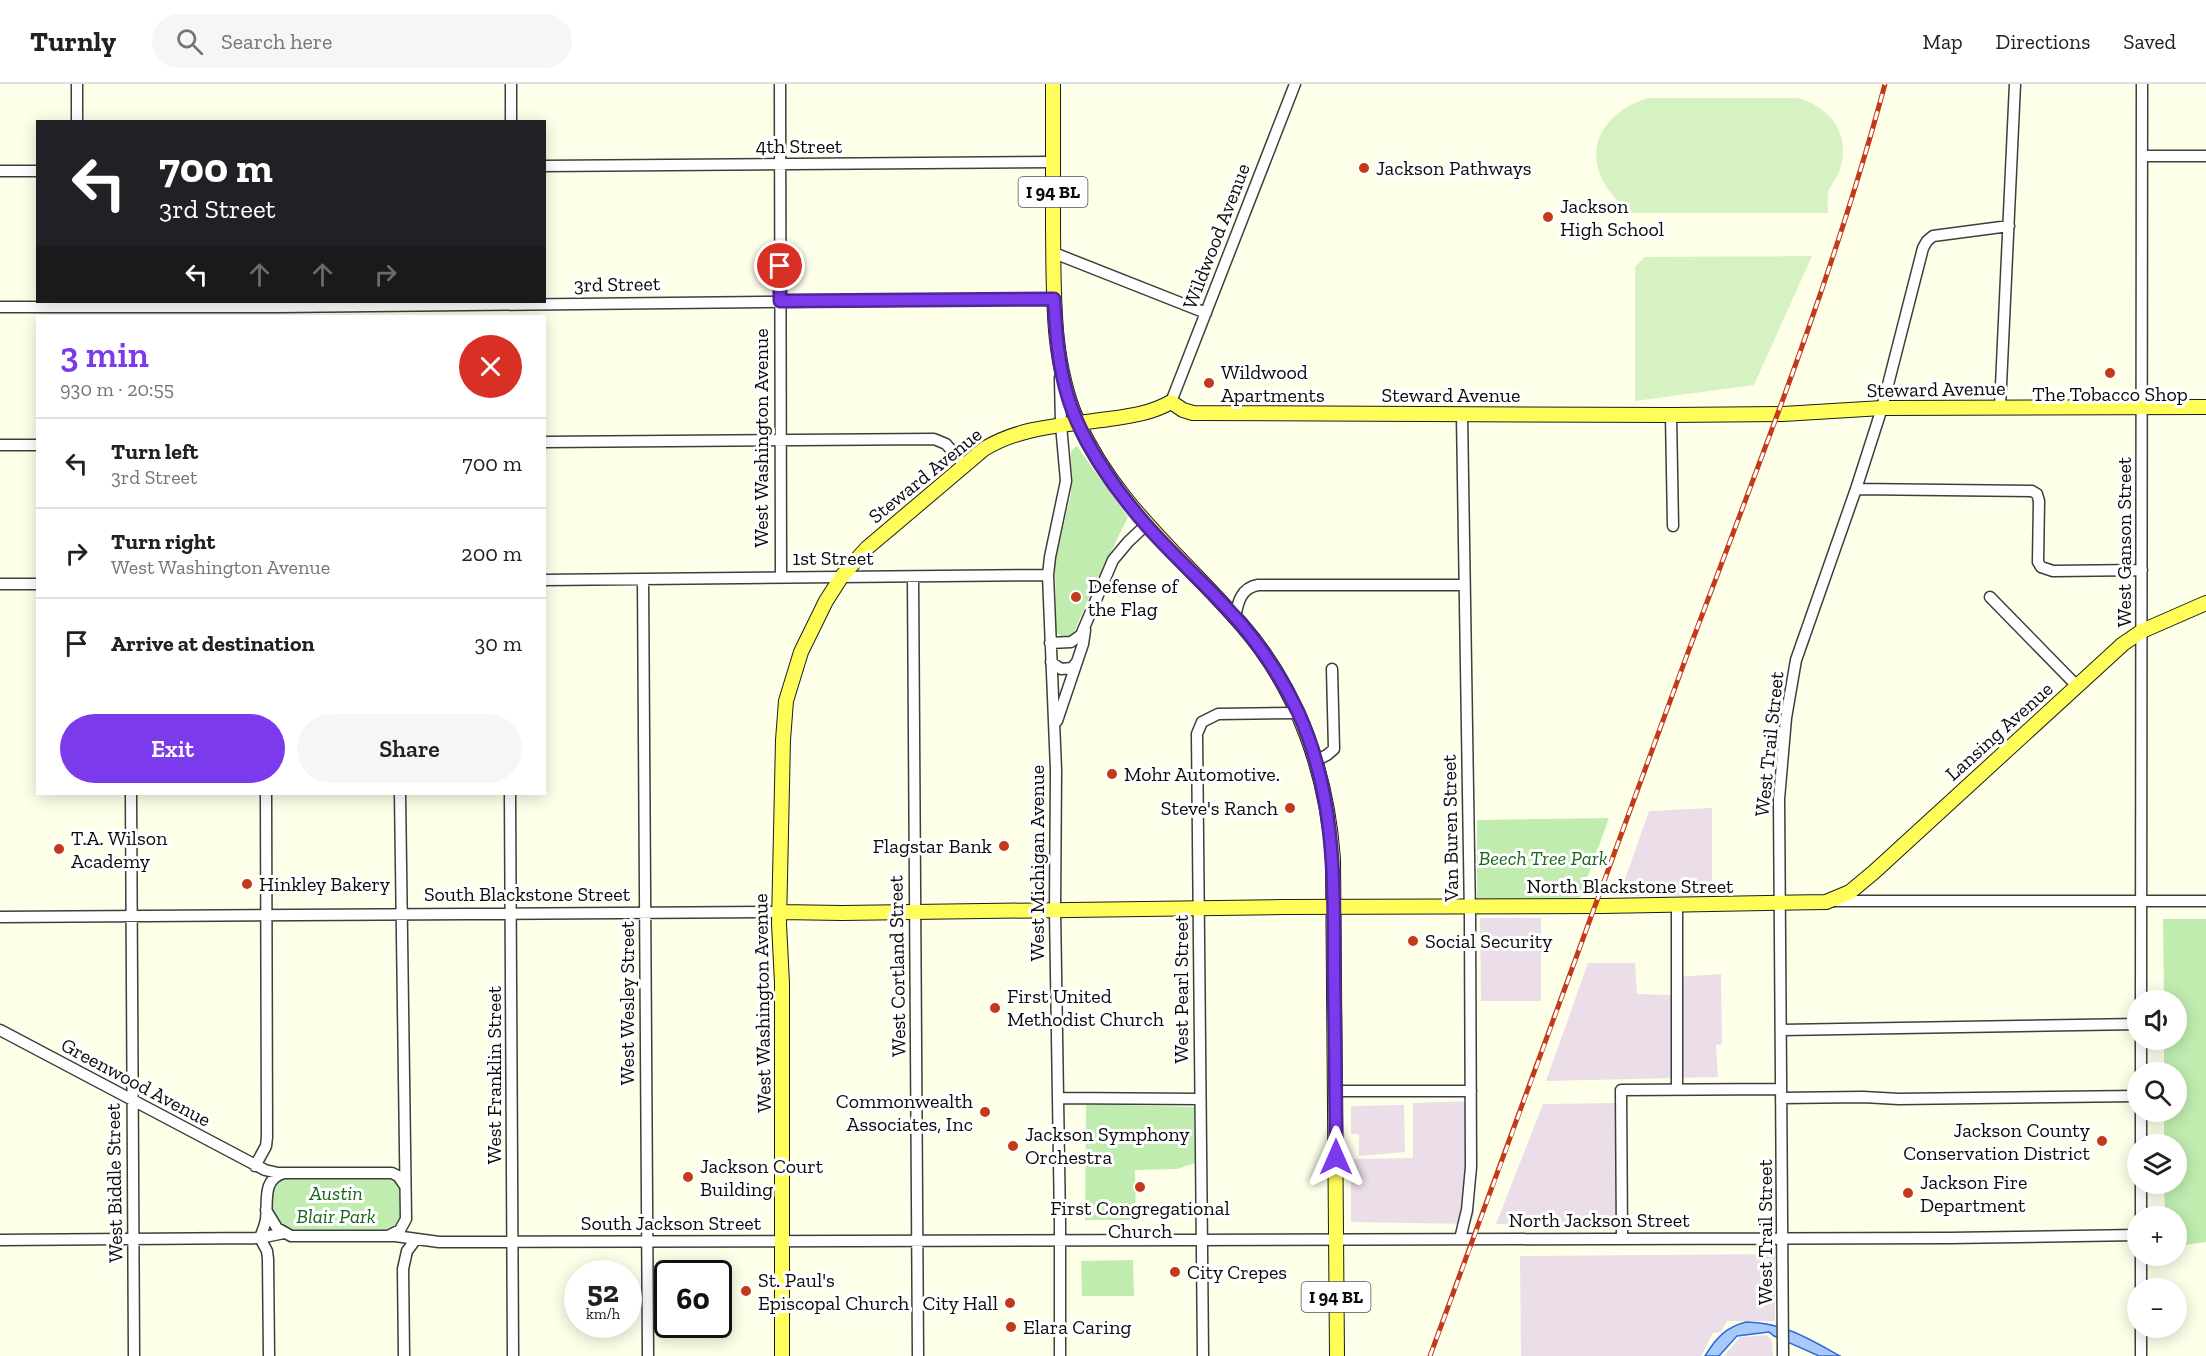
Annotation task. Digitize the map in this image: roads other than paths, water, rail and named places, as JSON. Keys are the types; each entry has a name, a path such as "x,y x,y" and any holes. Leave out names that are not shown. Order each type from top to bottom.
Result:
{"main road":[{"name":"I 94 BL","path":"1053,84 1054,299 1061,368 1068,399 1078,423 1103,467 1146,525 1235,617 1265,655 1298,713 1317,760 1330,822 1333,859 1337,1356"},
{"name":"Steward Avenue","path":"801,652 815,619 842,576 874,542 984,449 1003,438 1024,432 1149,412 1171,402 1188,412 1199,414 1671,415 1777,414 1882,408 2206,407"},
{"name":"Lansing Avenue","path":"1829,901 1850,892 1874,872 2122,645 2142,630 2206,603"},
{"name":"West Washington Avenue","path":"782,1356 780,912 784,719 789,687 801,652"},
{"name":"North Blackstone Street","path":"1055,910 1780,904 1829,901"},
{"name":"South Blackstone Street","path":"780,912 1055,910"}],"street":[{"path":"77,84 77,120"},
{"path":"511,84 511,120"},
{"name":"West Washington Avenue","path":"780,84 781,576"},
{"name":"Wildwood Avenue","path":"1171,402 1295,84"},
{"path":"2000,407 2015,84"},
{"name":"West Ganson Street","path":"2140,990 2142,84"},
{"path":"2142,156 2206,156"},
{"name":"4th Street","path":"546,166 1054,162"},
{"path":"0,171 36,171"},
{"name":"West Trail Street","path":"1783,1350 1779,799 1782,751 1796,660 1882,408 1923,248 1933,236 2008,226"},
{"path":"1054,253 1206,313"},
{"name":"3rd Street","path":"546,302 1054,299"},
{"name":"3rd Street","path":"0,307 132,308 447,303"},
{"name":"West Michigan Avenue","path":"1060,1356 1055,730 1048,575 1066,481 1061,425 1061,368"},
{"name":"Van Buren Street","path":"1460,1239 1467,1210 1471,1167 1462,415"},
{"path":"1671,415 1673,526"},
{"path":"546,442 934,439 946,444 964,465"},
{"path":"0,445 36,444"},
{"path":"1856,489 2032,491 2037,494 2039,501 2038,562 2041,567 2053,571 2142,570"},
{"name":"West Michigan Avenue","path":"1055,730 1060,708 1083,644 1085,628 1113,560 1146,525"},
{"name":"1st Street","path":"546,580 1048,575"},
{"name":"West Cortland Street","path":"913,577 918,1356"},
{"name":"West Wesley Street","path":"643,579 648,1356"},
{"path":"0,584 36,584"},
{"path":"1235,617 1242,595 1249,587 1258,585 1464,585"},
{"path":"1990,597 2077,686"},
{"path":"1050,643 1071,642 1082,635 1085,628"},
{"path":"1051,662 1064,669 1072,668 1077,662"},
{"path":"1317,760 1334,749 1332,669"},
{"name":"West Pearl Street","path":"1203,1356 1197,742 1199,727 1208,717 1218,714 1298,713"},
{"name":"West Biddle Street","path":"131,795 134,1356"},
{"path":"266,795 267,1137 266,1146 255,1166 264,1177 266,1193 265,1223 260,1238 267,1251 268,1259 269,1356"},
{"path":"400,795 406,1219 409,1232 416,1239 407,1251 403,1269 404,1356"},
{"name":"West Franklin Street","path":"510,795 513,1356"},
{"name":"North Blackstone Street","path":"1829,901 2206,901"},
{"path":"1677,905 1677,1089"},
{"name":"South Blackstone Street","path":"0,917 780,912"},
{"path":"1782,1030 2127,1024"},
{"name":"Greenwood Avenue","path":"0,1030 255,1166 274,1173 392,1173"},
{"path":"1622,1238 1621,1090 1677,1089 1899,1099 2127,1096"},
{"path":"1336,1091 1471,1091"},
{"path":"1058,1098 1200,1099"},
{"path":"404,1160 392,1173 398,1176 405,1186"},
{"path":"266,1193 274,1178 284,1173"},
{"path":"266,1210 273,1224 284,1233"},
{"path":"388,1236 400,1230 406,1219"},
{"name":"South Jackson Street","path":"0,1240 260,1238 284,1233 296,1236 388,1236 439,1242 1060,1240"},
{"name":"North Jackson Street","path":"1060,1240 2127,1235"},
{"path":"2141,1338 2141,1356"}],"water":[{"path":"1746,1322 1784,1328 1840,1356 1819,1356 1769,1332 1737,1336 1719,1356 1705,1356 1722,1334"}],"railway":[{"path":"1430,1356 1793,371 1842,228 1885,84"}],"place":[{"name":"Jackson Pathways","path":"1364,168"},
{"name":"Jackson High School","path":"1548,217"},
{"name":"The Tobacco Shop","path":"2110,373"},
{"name":"Wildwood Apartments","path":"1209,383"},
{"name":"Defense of the Flag","path":"1076,597"},
{"name":"Mohr Automotive.","path":"1112,774"},
{"name":"Steve's Ranch","path":"1290,808"},
{"name":"Flagstar Bank","path":"1004,846"},
{"name":"T.A. Wilson Academy","path":"59,849"},
{"name":"Hinkley Bakery","path":"247,884"},
{"name":"Social Security","path":"1413,941"},
{"name":"First United Methodist Church","path":"995,1008"},
{"name":"Commonwealth Associates, Inc","path":"985,1112"},
{"name":"Jackson County Conservation District","path":"2102,1141"},
{"name":"Jackson Symphony Orchestra","path":"1013,1146"},
{"name":"Jackson Court Building","path":"688,1177"},
{"name":"First Congregational Church","path":"1140,1187"},
{"name":"Jackson Fire Department","path":"1908,1193"},
{"name":"City Crepes","path":"1175,1272"},
{"name":"St. Paul's Episcopal Church","path":"746,1291"},
{"name":"City Hall","path":"1010,1303"},
{"name":"Elara Caring","path":"1011,1327"}],"park label":[{"name":"Beech Tree Park","path":"1543,858"},
{"name":"Austin Blair Park","path":"336,1204"}]}
